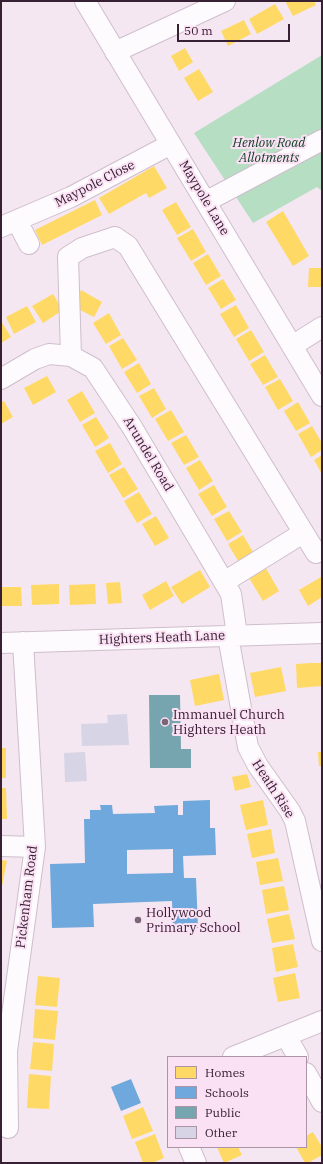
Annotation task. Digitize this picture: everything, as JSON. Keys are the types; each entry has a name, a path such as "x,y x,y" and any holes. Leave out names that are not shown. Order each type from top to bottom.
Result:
{"street":[{"name":"Maypole Lane","path":"85,1 207,201 322,396"},
{"path":"115,52 225,1"},
{"path":"207,201 322,140"},
{"name":"Maypole Close","path":"29,244 9,224 72,197 171,144"},
{"path":"71,356 68,257 82,248 115,237 128,246 316,554"},
{"path":"292,346 322,327"},
{"name":"Arundel Road","path":"1,379 35,359 49,354 71,356 93,368 102,379 231,594 233,636"},
{"path":"224,582 304,533"},
{"name":"Highters Heath Lane","path":"1,643 322,633"},
{"name":"Heath Rise","path":"233,636 248,748 258,766 290,811 295,821 322,941"},
{"name":"Pickenham Road","path":"8,1128 4,1052 35,847 23,642"},
{"path":"1,846 35,847"},
{"path":"236,1056 322,1020"},
{"path":"286,1036 297,1056"},
{"path":"307,1075 322,1102"},
{"path":"189,1148 196,1163"}],"green space":[{"name":"Henlow Road Allotments","path":"322,55 322,191 317,187 253,223 194,133"}],"building: Homes":[{"path":"285,1 314,1 316,5 293,16"},
{"path":"275,4 284,19 257,34 249,19"},
{"path":"244,20 251,34 228,46 221,31"},
{"path":"185,48 193,62 179,71 171,56"},
{"path":"199,69 213,92 198,101 184,78"},
{"path":"154,166 167,188 149,198 146,193 109,214 99,198"},
{"path":"95,200 102,215 42,245 35,230"},
{"path":"176,202 191,227 177,235 162,210"},
{"path":"283,211 309,256 293,266 266,222"},
{"path":"193,229 206,252 191,261 177,238"},
{"path":"208,254 221,276 206,285 193,263"},
{"path":"309,268 322,268 322,287 308,287"},
{"path":"223,279 236,300 221,309 208,288"},
{"path":"81,290 102,302 94,317 72,306"},
{"path":"53,294 63,310 43,323 32,306"},
{"path":"236,305 249,328 234,337 220,314"},
{"path":"27,306 36,322 14,334 6,317"},
{"path":"109,313 121,335 106,344 93,323"},
{"path":"1,321 11,337 1,343"},
{"path":"251,330 264,352 249,361 236,339"},
{"path":"123,338 137,360 122,369 109,346"},
{"path":"265,355 278,377 263,385 250,364"},
{"path":"139,363 151,384 137,393 124,372"},
{"path":"47,376 56,392 33,405 24,388"},
{"path":"280,379 293,401 278,410 265,387"},
{"path":"154,388 166,409 152,418 139,396"},
{"path":"82,391 95,413 80,422 67,400"},
{"path":"4,401 13,417 1,424 1,402"},
{"path":"298,402 310,423 296,431 284,411"},
{"path":"171,410 184,432 168,441 155,419"},
{"path":"96,417 109,438 95,447 82,425"},
{"path":"312,426 322,443 322,450 311,457 298,434"},
{"path":"186,435 199,457 184,465 171,443"},
{"path":"110,443 122,464 108,473 95,451"},
{"path":"322,455 322,474 314,460"},
{"path":"200,460 213,481 199,490 186,468"},
{"path":"124,467 138,489 123,498 109,475"},
{"path":"214,485 227,507 212,516 198,494"},
{"path":"139,492 152,514 137,523 124,501"},
{"path":"229,511 242,532 227,541 214,519"},
{"path":"156,516 169,538 155,546 142,524"},
{"path":"243,535 256,557 241,566 228,544"},
{"path":"263,563 279,591 263,601 246,573"},
{"path":"200,570 210,587 182,604 171,587"},
{"path":"321,577 322,597 308,606 299,590"},
{"path":"166,581 174,596 150,610 142,595"},
{"path":"120,582 122,603 108,604 106,583"},
{"path":"59,584 59,604 32,605 31,585"},
{"path":"95,584 96,604 70,605 69,585"},
{"path":"1,587 21,587 22,606 1,606"},
{"path":"322,663 322,686 297,688 296,664"},
{"path":"281,667 286,691 255,697 250,673"},
{"path":"219,674 224,700 195,706 190,680"},
{"path":"1,748 6,748 6,778 1,778"},
{"path":"318,752 322,752 322,766 319,766"},
{"path":"247,774 251,787 235,791 232,777"},
{"path":"1,788 6,788 7,819 1,819"},
{"path":"263,800 268,825 246,830 240,805"},
{"path":"271,829 275,853 252,858 247,834"},
{"path":"278,858 283,881 260,885 256,862"},
{"path":"1,860 7,861 2,886 1,886"},
{"path":"284,886 289,910 266,914 262,890"},
{"path":"289,914 295,939 272,943 267,919"},
{"path":"293,944 298,967 276,972 272,948"},
{"path":"295,973 300,998 278,1002 273,978"},
{"path":"38,976 60,978 57,1007 35,1005"},
{"path":"35,1009 58,1011 55,1040 33,1038"},
{"path":"33,1042 54,1044 52,1071 30,1069"},
{"path":"29,1074 51,1076 49,1109 27,1108"},
{"path":"143,1107 153,1131 132,1139 123,1116"},
{"path":"313,1132 322,1147 322,1155 308,1163 305,1163 297,1148 307,1148 307,1135"},
{"path":"155,1134 164,1158 152,1163 143,1163 135,1142"},
{"path":"217,1148 238,1148 242,1155 224,1163"}],"building: Schools":[{"path":"210,800 210,828 215,828 216,855 183,856 184,878 196,878 198,928 173,929 172,901 93,904 94,927 52,928 50,864 85,863 84,819 90,819 90,810 101,810 100,805 112,805 113,814 155,813 154,806 178,805 178,815 183,815 183,801","holes":["173,849 173,873 127,874 127,850"]},
{"path":"131,1079 141,1103 121,1111 111,1087"}],"building: Public":[{"name":"Immanuel Church Highters Heath","path":"149,695 180,695 181,749 191,749 191,768 150,768"}],"building: Other":[{"path":"127,714 129,745 82,746 81,724 108,723 107,715"},
{"path":"85,752 87,781 65,782 64,753"}],"place":[{"name":"Immanuel Church Highters Heath","path":"165,722"},
{"name":"Hollywood Primary School","path":"138,920"}]}
